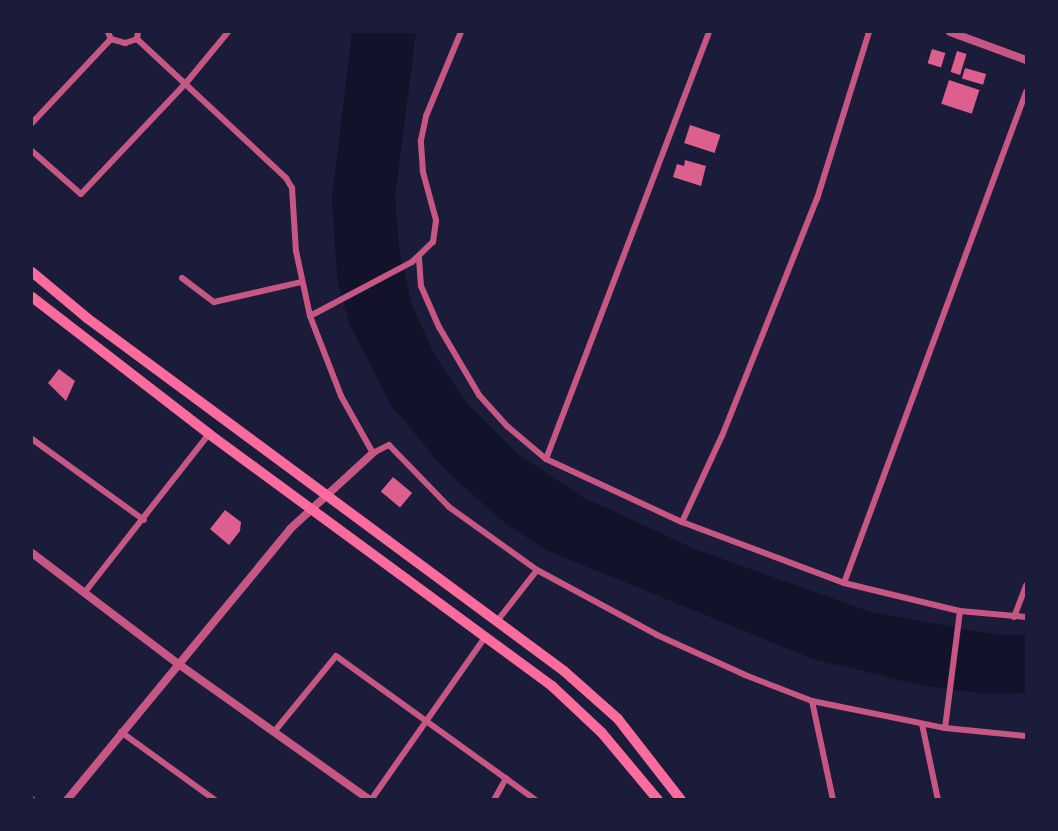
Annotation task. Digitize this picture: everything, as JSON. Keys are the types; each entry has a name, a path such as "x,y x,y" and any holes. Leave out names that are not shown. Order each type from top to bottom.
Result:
{"highway":[{"path":"32,272 87,318 564,670 618,719 681,800"},
{"path":"32,297 209,434 486,636 578,709 658,800"}],"street":[{"path":"108,32 111,39"},
{"path":"32,151 81,194 186,83 228,32"},
{"path":"310,316 337,304 419,258 433,242 436,220 423,172 421,140 426,116 461,32"},
{"path":"546,459 708,32"},
{"path":"682,522 722,436 817,199 869,32"},
{"path":"950,32 1026,60"},
{"path":"111,39 125,43 138,35 286,178 292,188 301,282 310,316 342,396 373,453"},
{"path":"32,123 111,39"},
{"path":"844,583 1026,92"},
{"path":"419,258 421,286 435,317 479,395 507,426 546,459 682,522 844,583 960,612 1026,617"},
{"path":"182,278 214,302 301,282"},
{"path":"85,592 144,520 209,434"},
{"path":"32,439 144,520"},
{"path":"67,800 120,732 290,529 373,453 389,445 449,507 537,570 657,635 812,701 945,728 1026,736"},
{"path":"32,553 177,663 371,800 486,636"},
{"path":"498,620 537,570"},
{"path":"1014,617 1026,585"},
{"path":"945,728 951,698 960,612"},
{"path":"274,732 336,656 536,800"},
{"path":"812,701 833,800"},
{"path":"922,724 938,800"},
{"path":"120,732 215,800"},
{"path":"494,800 506,778"}],"shaded area":[{"path":"352,32 416,32 395,198 399,247 412,305 435,356 468,405 520,456 583,497 697,550 871,612 997,635 1026,635 1026,693 987,694 919,685 813,659 546,550 506,524 446,471 391,405 350,325 337,278 332,198"}],"building":[{"path":"932,49 945,53 941,67 928,63"},
{"path":"957,51 967,54 960,75 951,72"},
{"path":"965,68 986,74 983,85 962,79"},
{"path":"949,80 979,90 972,114 941,104"},
{"path":"690,125 720,135 715,153 684,143"},
{"path":"685,160 706,166 701,186 673,177 677,164 684,166"},
{"path":"59,369 75,381 66,401 48,383"},
{"path":"393,477 412,493 400,508 381,492"},
{"path":"225,510 241,522 240,531 229,545 210,529"}]}
